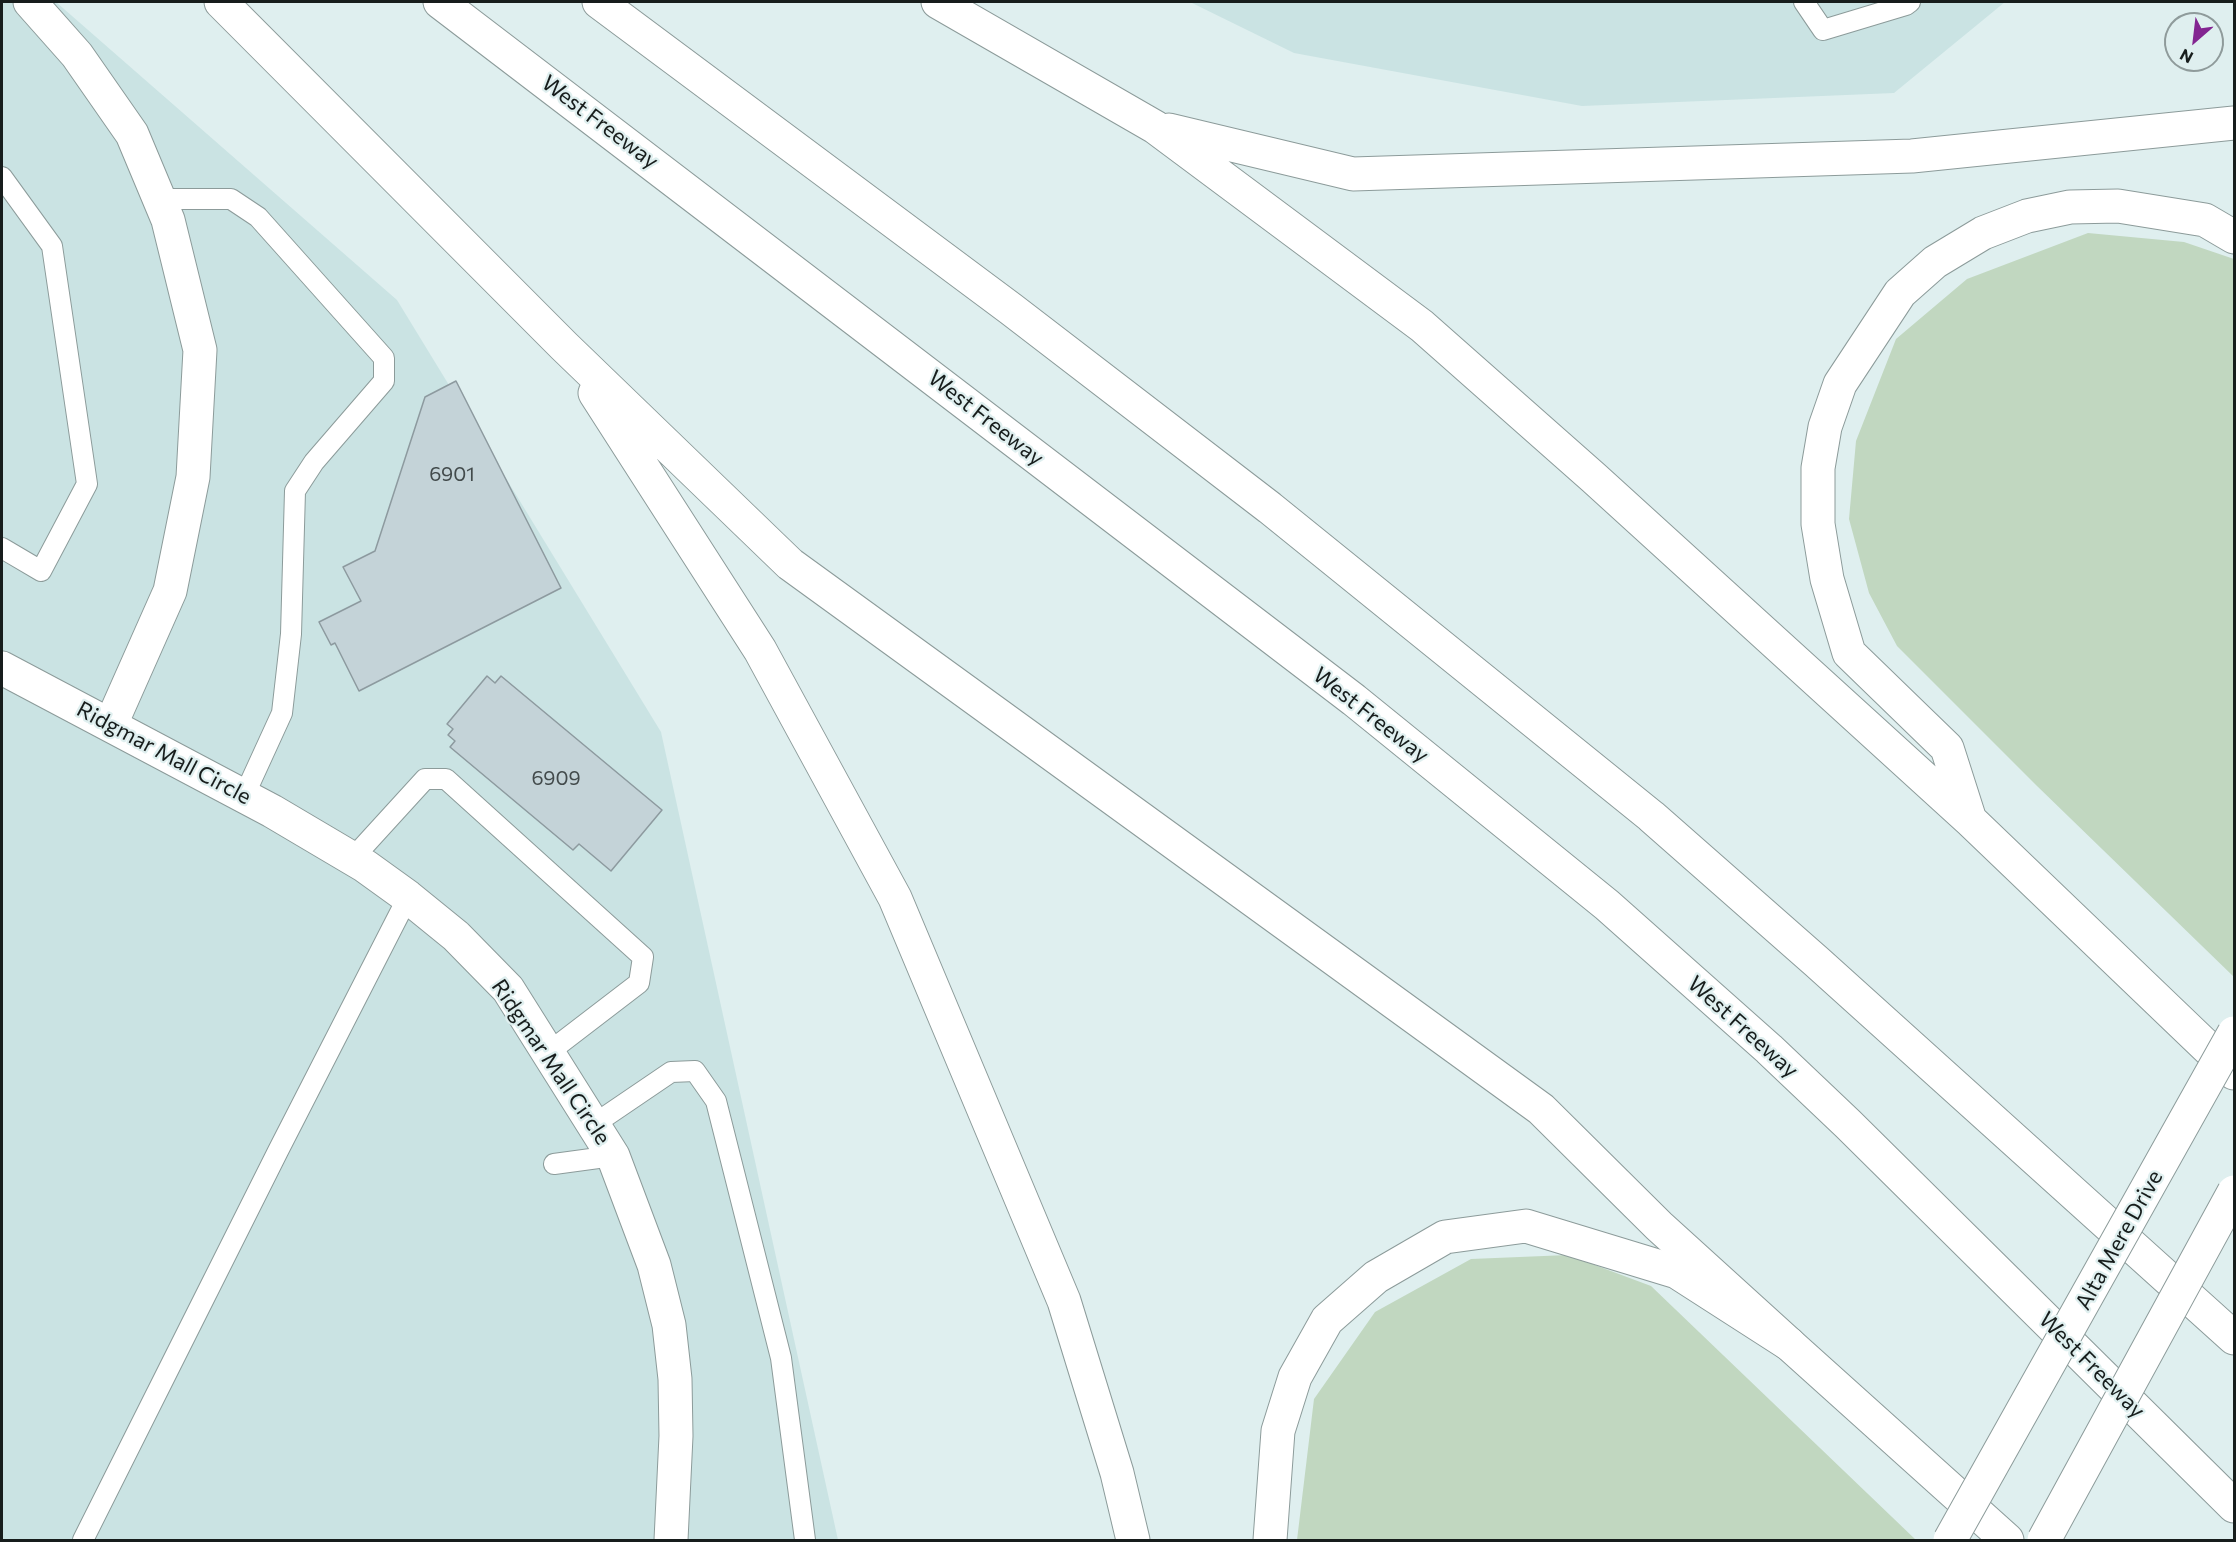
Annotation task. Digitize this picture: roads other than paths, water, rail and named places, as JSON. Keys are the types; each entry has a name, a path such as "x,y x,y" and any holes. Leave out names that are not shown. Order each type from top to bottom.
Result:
{"main road":[{"path":"30,2 77,55 132,134 168,220 200,350 193,477 170,591 111,724"},
{"path":"221,2 564,346 790,564 1541,1109 1659,1226 2007,1540"},
{"name":"West Freeway","path":"440,2 1354,700 1607,905 1769,1049 1840,1116 2235,1506"},
{"path":"599,2 1011,309 1270,508 1651,816 1818,962 2235,1338"},
{"path":"938,2 1155,127 1422,326 1603,486 1971,821 2235,1073"},
{"path":"1155,127 1353,174 1912,156 2235,123"},
{"path":"1971,821 1947,748 1848,653 1827,579 1818,524 1818,468 1825,427 1840,384 1900,293 1935,262 1983,233 2026,216 2070,207 2118,206 2205,220 2235,237"},
{"path":"564,346 760,650 895,898 1064,1301 1117,1473 1133,1540"},
{"name":"Ridgmar Mall Circle","path":"2,668 244,796 352,859 408,897 456,936 508,989 613,1156 654,1265 669,1324 675,1379 676,1436 671,1540"},
{"name":"Alta Mere Drive","path":"1950,1540 2235,1033"},
{"path":"2044,1540 2235,1192"},
{"path":"1270,1540 1278,1431 1296,1377 1327,1320 1376,1277 1445,1237 1526,1226 1677,1272 1789,1344"}],"lane":[{"path":"1804,2 1822,30 1910,2"},
{"path":"2,177 52,246 87,484 41,571 2,548"},
{"path":"160,199 231,199 258,217 384,358 384,381 314,462 295,491 291,634 282,713 244,796"},
{"path":"352,859 425,779 446,778 643,957 639,983 549,1052"},
{"path":"83,1540 408,897"},
{"path":"593,1125 671,1072 695,1071 716,1101 782,1358 805,1540"},
{"path":"554,1164 613,1156"}]}
